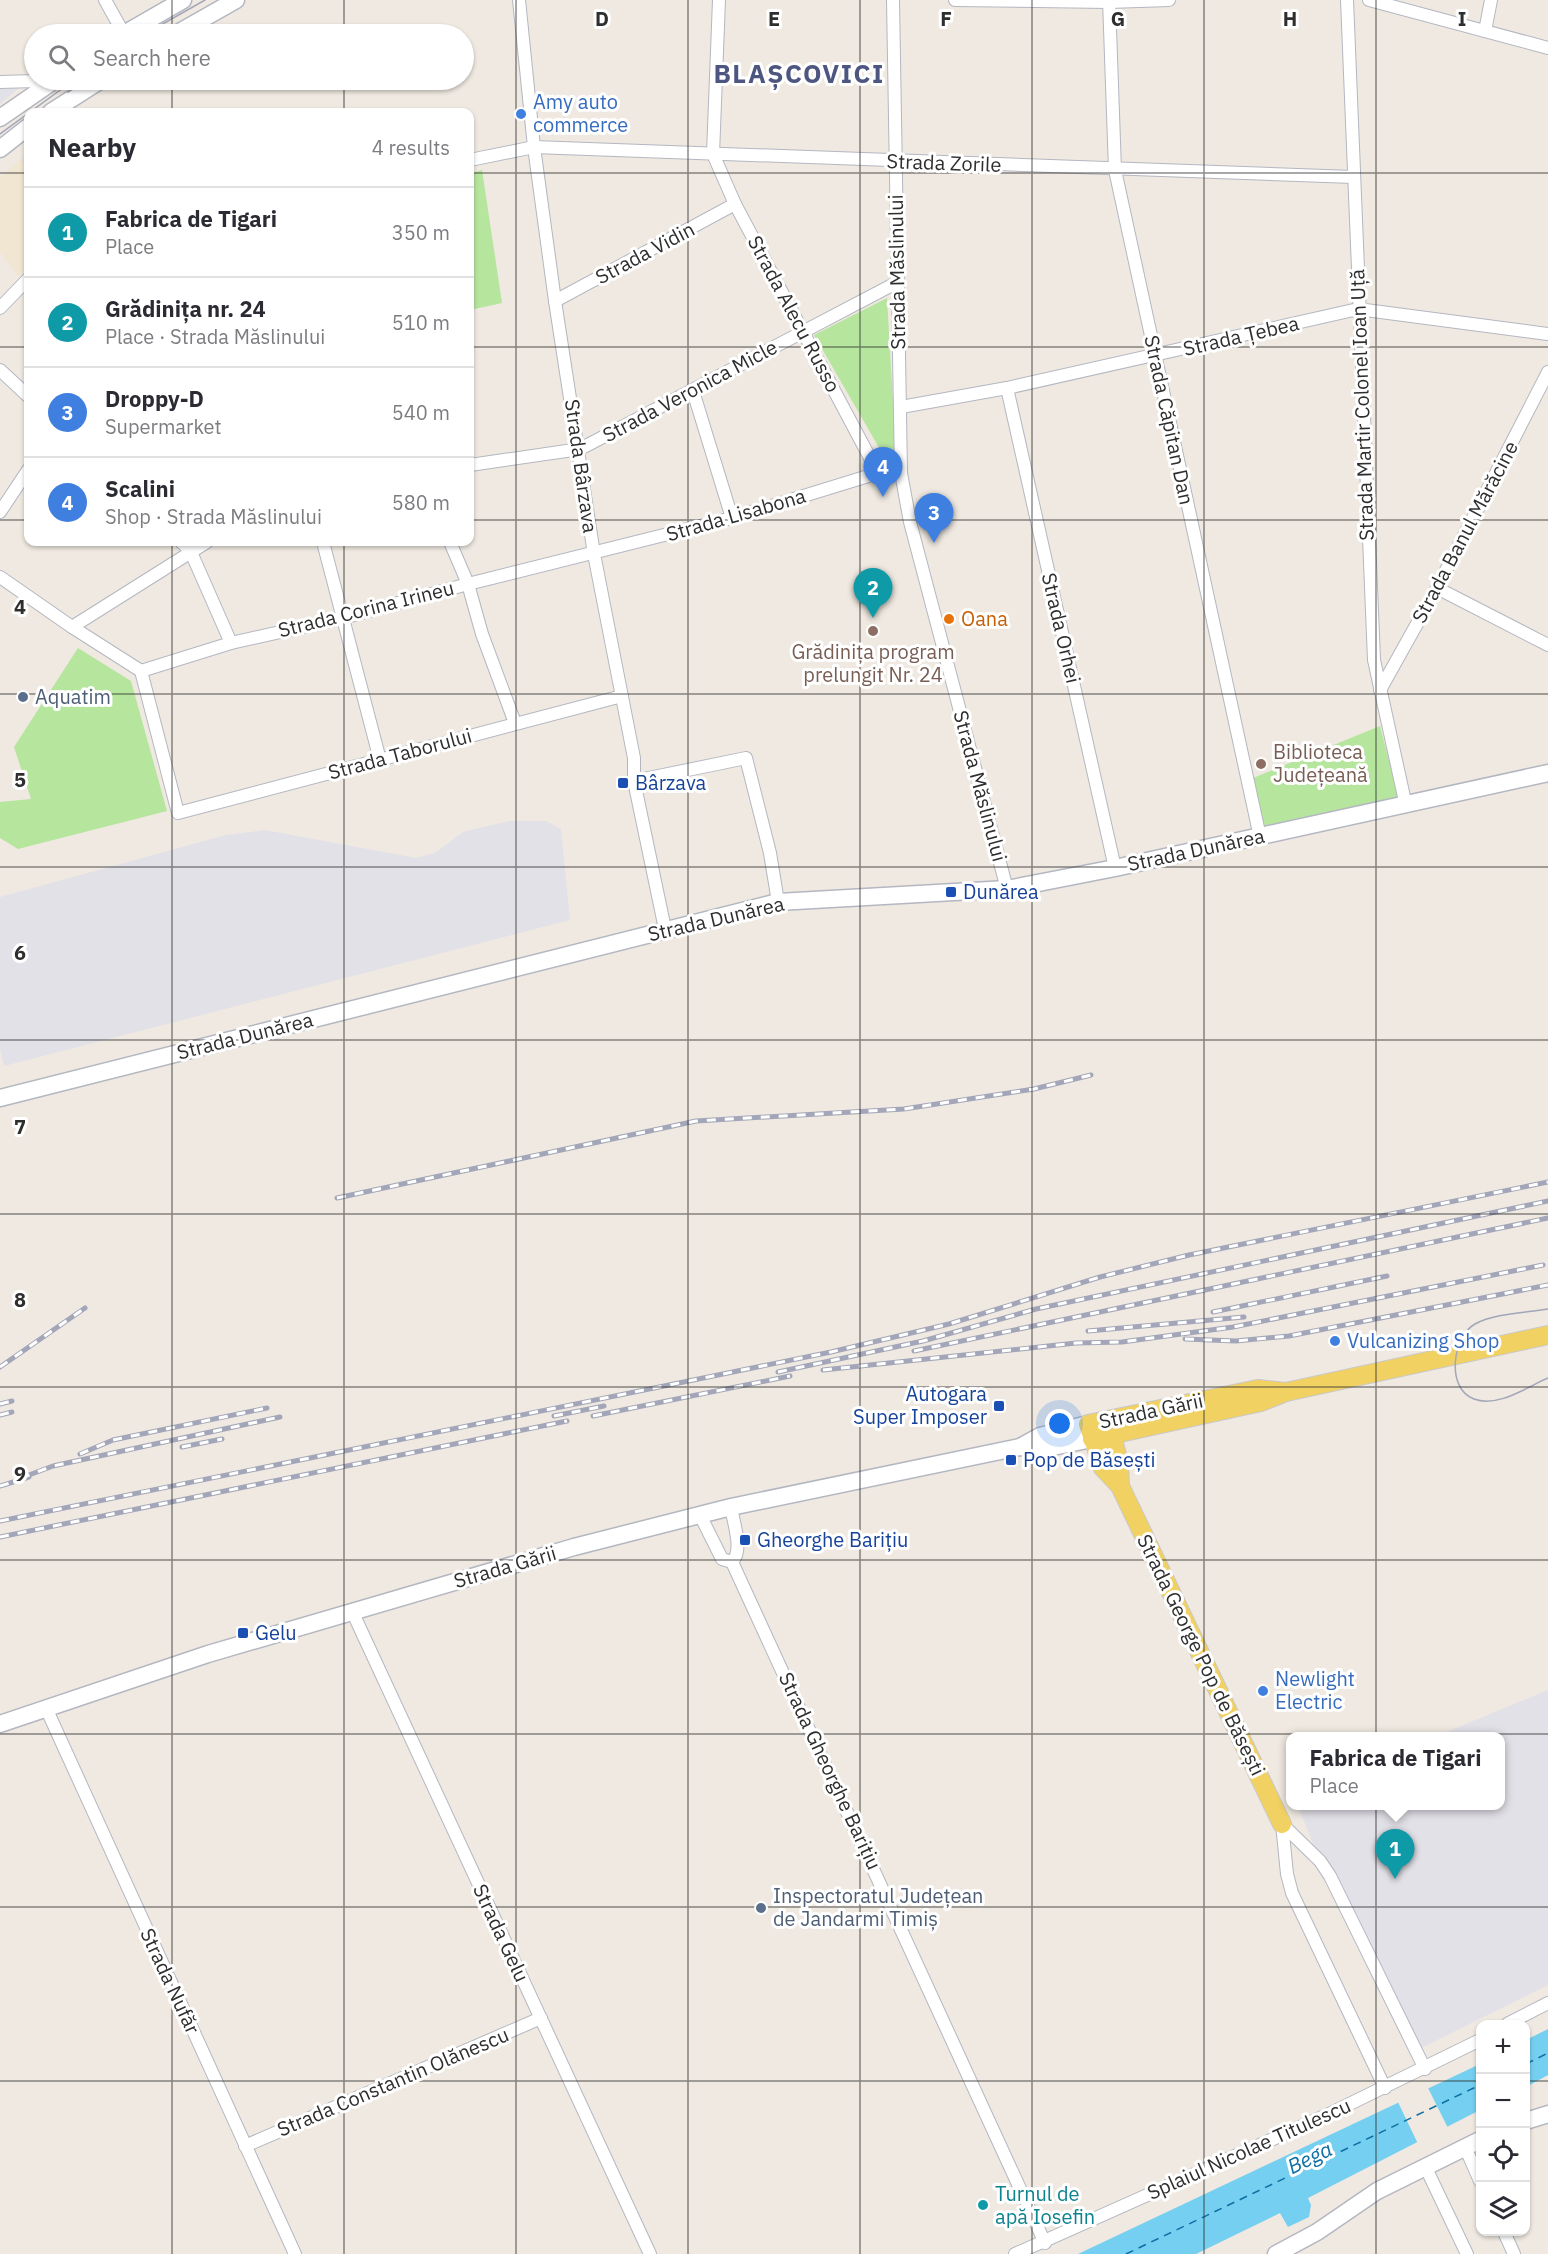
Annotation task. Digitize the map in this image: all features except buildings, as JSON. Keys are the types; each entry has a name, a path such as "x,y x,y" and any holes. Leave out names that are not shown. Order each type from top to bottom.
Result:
{"main road":[{"name":"Strada Gării","path":"1090,1432 1261,1402 1286,1392 1548,1335"},
{"name":"Strada George Pop de Băsești","path":"1110,1427 1119,1462 1120,1486"},
{"name":"Strada George Pop de Băsești","path":"1090,1432 1103,1468 1120,1486 1282,1824"}],"street":[{"path":"105,0 118,24"},
{"path":"141,24 183,0"},
{"path":"194,24 236,0"},
{"name":"Strada Bârzava","path":"519,0 534,147 594,554 634,758 634,781 665,929"},
{"path":"713,154 719,0"},
{"name":"Strada Măslinului","path":"893,0 896,283 902,407 901,473 910,522 1007,889"},
{"path":"955,0 1169,0"},
{"name":"Strada Martir Colonel Ioan Uță","path":"1347,0 1374,660 1406,806"},
{"path":"1370,0 1548,48"},
{"path":"1485,31 1491,0"},
{"name":"Strada Căpitan Dan","path":"1109,1 1115,170 1260,837"},
{"path":"0,82 24,81"},
{"path":"0,118 40,90"},
{"path":"59,108 86,90"},
{"path":"0,149 24,130"},
{"name":"Strada Zorile","path":"474,159 534,147 1353,177"},
{"name":"Strada Alecu Russo","path":"713,154 735,204 878,473"},
{"name":"Strada Vidin","path":"555,301 735,204"},
{"path":"0,308 24,283"},
{"name":"Strada Veronica Micle","path":"474,464 579,449 896,283"},
{"name":"Strada Țebea","path":"902,407 1007,388 1358,309 1548,334"},
{"path":"0,370 24,392"},
{"name":"Strada Banul Mărăcine","path":"1380,690 1437,588 1548,372"},
{"name":"Strada Orhei","path":"1007,388 1115,868"},
{"path":"693,391 732,518"},
{"path":"878,473 901,473"},
{"name":"Strada Lisabona","path":"594,554 732,518 878,473"},
{"path":"0,512 24,476"},
{"path":"72,627 185,546 231,643"},
{"path":"324,546 380,760"},
{"path":"452,546 468,584 482,634 515,723"},
{"name":"Strada Corina Irineu","path":"141,670 231,643 343,618 468,584 594,554"},
{"path":"0,577 72,627 141,670"},
{"path":"1437,588 1548,645"},
{"name":"Strada Taborului","path":"141,670 178,813 622,696"},
{"path":"634,781 746,758 770,853 778,902"},
{"name":"Strada Dunărea","path":"0,1098 778,902 1007,889 1406,806 1548,773"},
{"name":"Strada Gării","path":"0,1724 208,1654 564,1550 731,1507 1020,1447 1040,1436 1090,1432"},
{"path":"731,1507 737,1548 737,1557 732,1562"},
{"name":"Strada Gheorghe Barițiu","path":"700,1515 718,1554 725,1561 732,1562 1045,2243"},
{"name":"Strada Gelu","path":"352,1611 650,2254"},
{"name":"Strada Nufăr","path":"46,1708 295,2254"},
{"name":"Strada George Pop de Băsești","path":"1282,1824 1320,1861 1330,1876 1425,2069"},
{"name":"Strada George Pop de Băsești","path":"1282,1824 1287,1874 1292,1893 1384,2088"},
{"path":"1516,2020 1548,2002"},
{"name":"Strada Constantin Olănescu","path":"245,2146 541,2018"},
{"name":"Splaiul Nicolae Titulescu","path":"1016,2254 1045,2243 1384,2088 1476,2042"},
{"path":"1530,2120 1548,2114"},
{"path":"1276,2254 1317,2232 1377,2191 1476,2142"},
{"path":"1465,2147 1476,2172"},
{"path":"1425,2166 1467,2254"},
{"path":"1506,2236 1514,2254"}],"shaded area":[{"path":"19,88 0,104 0,89"},
{"path":"24,156 24,271 18,276 0,252 0,177"},
{"path":"509,821 546,821 561,829 570,920 4,1066 0,1049 0,897 226,835 265,830 416,858 435,853 463,832"},
{"path":"1548,1690 1548,1985 1417,2050 1313,1844 1300,1810 1505,1810 1505,1732 1447,1732"}],"green space":[{"path":"482,170 502,303 474,309 474,173"},
{"path":"887,298 896,455 885,458 814,335"},
{"path":"78,648 131,681 167,811 18,849 0,838 0,802 31,799 14,747"},
{"path":"1380,726 1399,799 1265,828 1253,778"}],"water":[{"path":"1548,2029 1548,2075 1530,2085 1530,2074 1530,2038"},
{"name":"Bega","path":"1476,2066 1476,2112 1308,2198 1311,2205 1309,2217 1288,2227 1280,2213 1196,2254 1078,2254"}],"pier":[{"path":"1427,2086 1449,2130 1419,2146 1397,2100"}],"ferry route":[{"path":"1530,2062 1548,2053"},
{"path":"1126,2254 1476,2087"}],"tram line":[{"path":"163,24 205,0"},
{"path":"36,108 60,90"},
{"path":"0,134 24,116"},
{"path":"1548,1309 1501,1315 1475,1324 1461,1339 1455,1362 1459,1384 1465,1393 1474,1399 1483,1401 1502,1399 1548,1378"}],"railway":[{"path":"337,1198 696,1121 904,1109 1034,1089 1091,1075"},
{"path":"0,1521 831,1352 949,1324 1100,1277 1189,1255 1548,1182"},
{"path":"778,1372 923,1341 1036,1309 1548,1201"},
{"path":"914,1351 1548,1218"},
{"path":"823,1370 1076,1343 1122,1342 1233,1327 1543,1265"},
{"path":"1213,1312 1387,1276"},
{"path":"1185,1339 1236,1341 1289,1336 1548,1285"},
{"path":"0,1367 85,1308"},
{"path":"1088,1331 1244,1317"},
{"path":"593,1416 790,1376"},
{"path":"0,1404 12,1401"},
{"path":"554,1416 604,1406"},
{"path":"80,1454 113,1440 267,1408"},
{"path":"0,1415 12,1412"},
{"path":"21,1478 53,1466 280,1417"},
{"path":"0,1537 567,1421"},
{"path":"182,1447 222,1439"},
{"path":"0,1486 29,1477"}],"place":[{"name":"Amy auto commerce","path":"521,114"},
{"name":"Scalini","path":"883,497"},
{"name":"Droppy-D","path":"934,543"},
{"name":"Grădinița nr. 24","path":"873,618"},
{"name":"Oana","path":"949,619"},
{"name":"Grădinița program prelungit Nr. 24","path":"873,631"},
{"name":"Aquatim","path":"23,697"},
{"name":"Biblioteca Județeană","path":"1261,764"},
{"name":"Bârzava","path":"623,783"},
{"name":"Dunărea","path":"951,892"},
{"name":"Vulcanizing Shop","path":"1335,1341"},
{"name":"Autogara Super Imposer","path":"999,1406"},
{"name":"Pop de Băsești","path":"1011,1460"},
{"name":"Gheorghe Barițiu","path":"745,1540"},
{"name":"Gelu","path":"243,1633"},
{"name":"Newlight Electric","path":"1263,1691"},
{"name":"Fabrica de Tigari","path":"1395,1879"},
{"name":"Inspectoratul Județean de Jandarmi Timiș","path":"761,1908"},
{"name":"Turnul de apă Iosefin","path":"983,2205"}],"district":[{"name":"BLAȘCOVICI","path":"799,74"}]}
